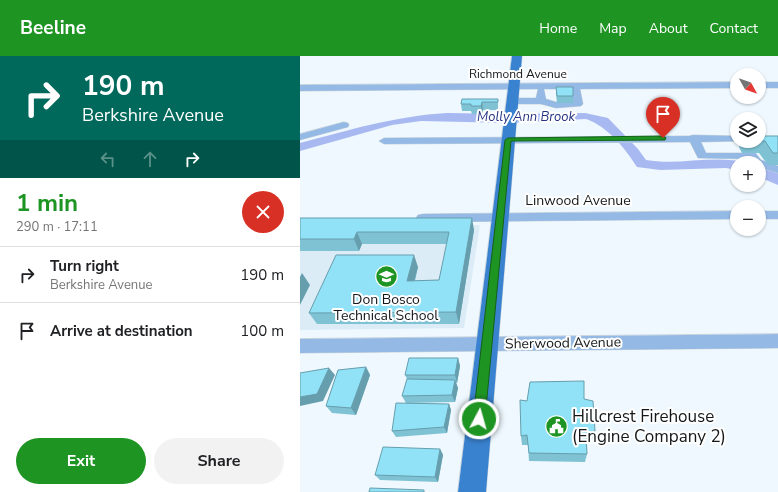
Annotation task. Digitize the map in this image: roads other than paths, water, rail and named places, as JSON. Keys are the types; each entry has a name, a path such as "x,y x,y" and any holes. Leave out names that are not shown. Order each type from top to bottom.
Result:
{"main road":[{"path":"472,492 517,56"}],"street":[{"path":"766,85 778,85"},
{"path":"541,86 541,101"},
{"path":"510,120 541,101 556,104 578,104 576,86"},
{"name":"Richmond Avenue","path":"300,88 730,86"},
{"path":"384,141 510,120 604,139 730,139"},
{"path":"300,137 344,125"},
{"path":"693,138 702,156 748,149 757,162 778,170"},
{"name":"Linwood Avenue","path":"408,218 730,215"},
{"path":"766,215 778,215"},
{"name":"Sherwood Avenue","path":"300,346 778,341"}],"water":[{"name":"Molly Ann Brook","path":"447,113 585,113 608,118 638,149 646,160 672,162 730,161 730,169 660,170 637,167 615,138 594,122 586,119 510,123 421,121 392,125 300,151 300,143 391,120"},
{"path":"766,169 778,173 778,185 766,180"}],"place":[{"name":"Don Bosco Technical School","path":"386,277"},
{"name":"Hillcrest Firehouse (Engine Company 2)","path":"557,426"}]}
